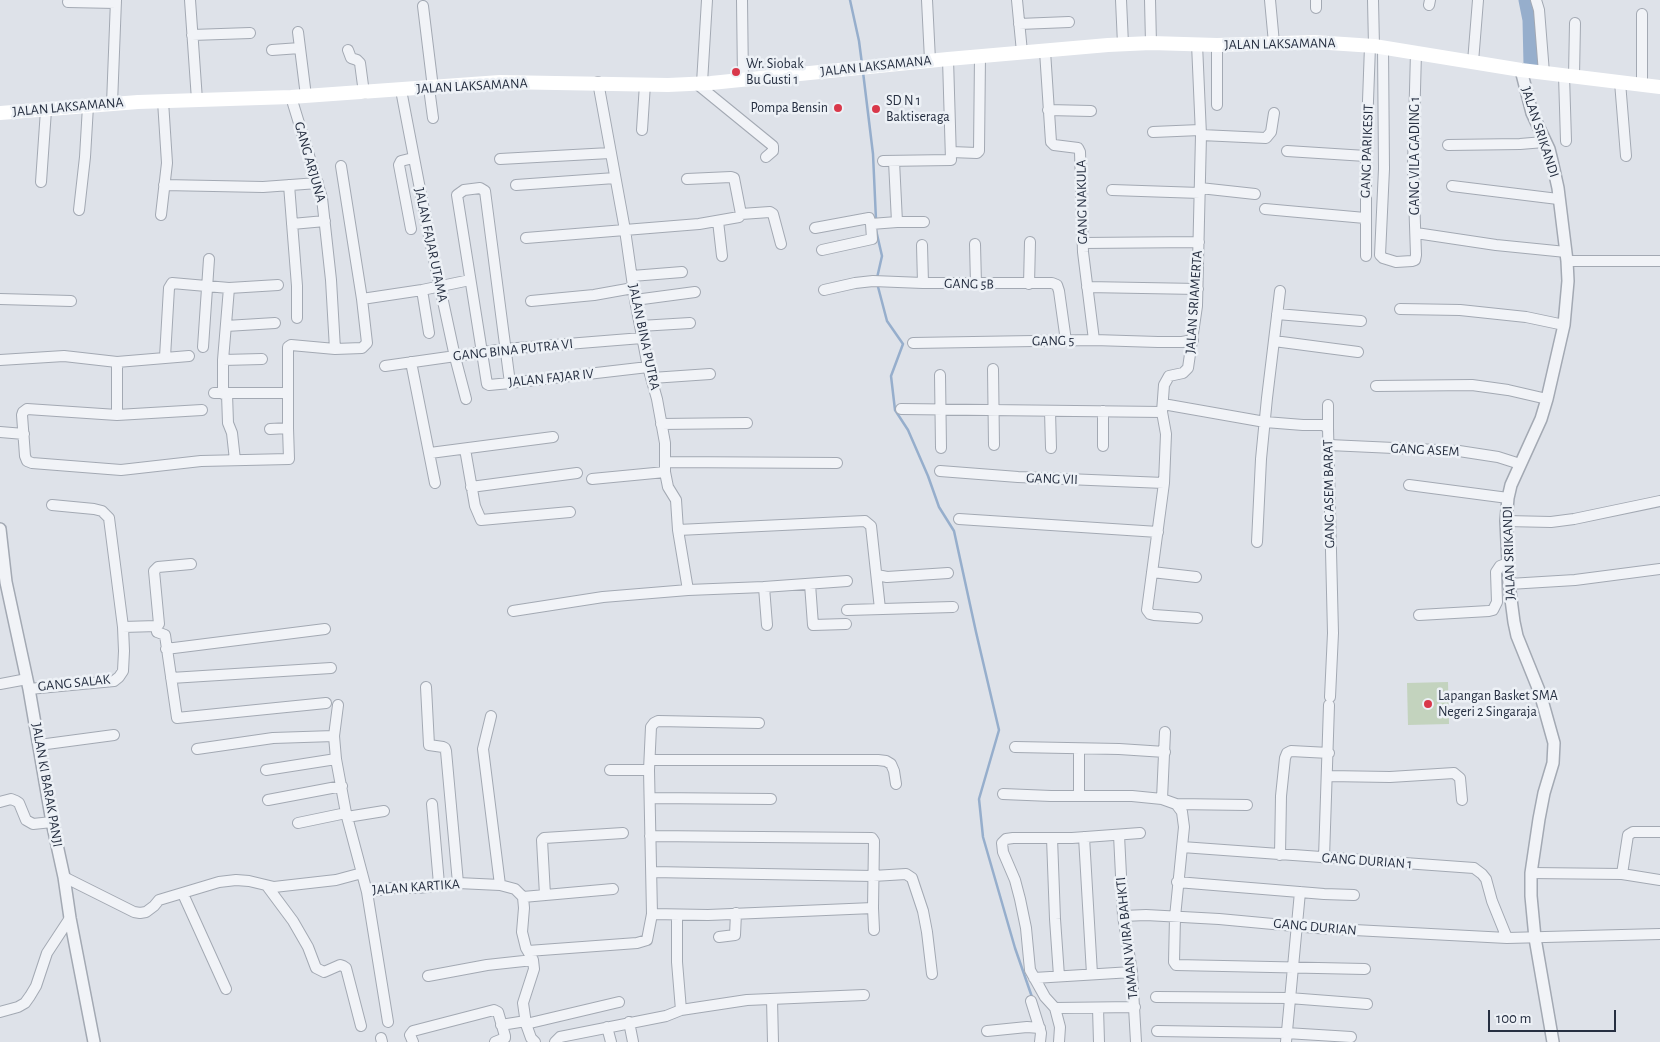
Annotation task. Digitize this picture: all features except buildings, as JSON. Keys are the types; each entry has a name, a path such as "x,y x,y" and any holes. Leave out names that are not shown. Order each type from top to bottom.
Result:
{"main road":[{"name":"JALAN LAKSAMANA","path":"0,113 112,104 291,97 500,82 700,83 930,60 1151,43 1217,45 1314,42 1376,46 1521,70 1660,87"}],"street":[{"path":"190,0 197,100"},
{"path":"707,0 700,83 773,146 773,151 766,157"},
{"path":"742,0 742,80"},
{"path":"927,0 930,60"},
{"path":"1018,0 1022,52"},
{"path":"1121,0 1123,44"},
{"path":"1150,0 1151,43"},
{"path":"1270,0 1274,43"},
{"path":"1373,0 1376,46"},
{"path":"1473,62 1478,0"},
{"path":"1536,0 1540,22 1544,73"},
{"path":"68,2 116,2 112,104"},
{"path":"423,6 433,118"},
{"path":"1642,14 1642,84"},
{"path":"1019,24 1069,22"},
{"path":"1566,141 1569,76 1575,23"},
{"path":"298,32 306,96"},
{"path":"192,36 250,33"},
{"name":"JALAN SRIAMERTA","path":"1197,44 1200,133 1198,289 1188,368 1183,373 1169,376 1166,380 1162,408 1166,434 1164,483 1148,601 1148,612 1154,615 1197,618"},
{"path":"1217,45 1217,105"},
{"name":"GANG PARIKESIT","path":"1366,256 1366,156 1376,46"},
{"name":"GANG VILA GADING 1","path":"1376,46 1384,169 1380,255 1396,262 1414,260 1416,255 1413,156 1416,52"},
{"path":"272,50 300,48"},
{"path":"348,50 351,58 360,62 364,92"},
{"name":"GANG NAKULA","path":"1046,51 1048,110 1052,144 1078,148 1080,152 1083,243 1094,340"},
{"path":"951,152 978,153 979,151 980,56"},
{"path":"897,222 888,161 949,162 951,159 948,59"},
{"name":"JALAN SRIKANDI","path":"1521,70 1532,113 1552,161 1566,256 1567,303 1564,325 1547,399 1541,419 1520,464 1508,498 1506,520 1510,604 1517,636 1540,693 1554,743 1553,763 1538,819 1532,873 1531,912 1553,1042"},
{"name":"JALAN BINA PUTRA","path":"598,82 625,230 642,338 665,443 665,467 668,488 676,500 678,530 688,590"},
{"path":"1620,82 1626,156"},
{"path":"642,130 645,84"},
{"name":"JALAN FAJAR UTAMA","path":"401,90 413,158 455,357 466,400"},
{"name":"GANG ARJUNA","path":"291,97 318,183 325,221 292,224"},
{"path":"161,215 167,162 163,101"},
{"path":"79,210 88,106"},
{"path":"41,182 46,110"},
{"path":"1048,110 1091,110"},
{"path":"1154,132 1266,138 1271,132 1274,113"},
{"path":"1448,145 1544,142"},
{"path":"1288,151 1366,156"},
{"path":"500,159 610,154"},
{"path":"412,229 399,165 401,161 413,158"},
{"path":"202,410 117,415 28,409 22,415 25,456 32,463 121,470 201,461 290,459 287,350 290,345 334,349 362,348 366,341 362,299 342,166"},
{"path":"516,184 615,178"},
{"path":"687,179 734,178 740,214"},
{"path":"164,185 263,187 318,183"},
{"path":"289,185 297,318"},
{"path":"1452,186 1558,199"},
{"path":"481,352 469,263 457,195 464,190 480,188 485,190 510,383"},
{"path":"1112,190 1200,190 1255,194"},
{"path":"1265,209 1365,218"},
{"path":"526,238 699,224 739,217 740,214 770,212 773,214 781,244"},
{"path":"815,228 870,218 872,239 822,250"},
{"path":"325,221 331,280 334,349"},
{"path":"718,221 722,256"},
{"path":"871,224 924,222"},
{"path":"1416,233 1566,256 1660,261"},
{"path":"1029,284 1030,242"},
{"path":"1083,243 1199,242"},
{"path":"975,244 976,284"},
{"path":"922,246 923,283"},
{"path":"203,347 208,259"},
{"path":"632,276 682,272"},
{"path":"362,299 422,290 470,280"},
{"name":"GANG 5B","path":"824,290 855,283 877,281 1057,285 1066,341"},
{"path":"165,357 170,285 175,282 229,288 278,285"},
{"path":"1087,287 1198,289"},
{"path":"229,288 222,394 232,433 234,460"},
{"path":"531,301 594,295 633,288"},
{"path":"422,290 429,333"},
{"path":"1257,542 1265,422 1280,291"},
{"path":"635,300 695,292"},
{"path":"0,299 71,301"},
{"path":"1400,309 1469,311 1564,325"},
{"path":"1277,314 1361,321"},
{"path":"226,326 276,323"},
{"path":"640,326 690,323"},
{"name":"GANG BINA PUTRA VI","path":"385,366 505,349 642,338"},
{"name":"GANG 5","path":"914,343 1094,340 1182,342 1193,340"},
{"path":"1274,341 1358,352"},
{"name":"JALAN FAJAR IV","path":"481,352 487,384 648,367"},
{"path":"0,360 64,356 117,362 189,356"},
{"path":"223,360 262,359"},
{"path":"117,362 117,415"},
{"path":"411,362 435,483"},
{"path":"993,369 994,445"},
{"path":"652,378 710,374"},
{"path":"940,375 940,448"},
{"path":"1376,386 1472,385 1508,390 1547,399"},
{"path":"222,394 288,393"},
{"path":"1328,405 1328,428"},
{"name":"GANG ASEM BARAT","path":"901,409 1104,411 1162,408 1265,422 1324,425 1328,428 1333,633 1324,858"},
{"path":"1050,411 1051,448"},
{"path":"1103,446 1104,411"},
{"path":"661,424 747,423"},
{"path":"270,429 288,428"},
{"path":"0,432 24,434"},
{"path":"430,454 553,438"},
{"name":"GANG ASEM","path":"1329,445 1460,451 1498,456 1520,464"},
{"path":"465,449 471,487 479,519 484,521 570,512"},
{"path":"592,479 665,467 838,463"},
{"name":"GANG VII","path":"940,471 1018,478 1164,483"},
{"path":"471,487 578,473"},
{"path":"1409,485 1508,498"},
{"path":"1506,520 1550,522 1574,519 1660,501"},
{"name":"GANG SALAK","path":"0,684 114,681 123,671 123,628 109,518 102,511 94,509 52,505"},
{"path":"959,519 1158,532"},
{"path":"678,530 865,521 871,526 880,609"},
{"name":"JALAN KI BARAK PANJI","path":"0,529 3,580 28,684 94,1042"},
{"path":"1419,615 1488,612 1493,610 1497,602 1496,572 1500,566 1508,563"},
{"path":"191,564 156,568 154,571 159,624 156,626 157,632 164,635 177,718 326,703"},
{"path":"1509,584 1567,581 1660,569"},
{"path":"1152,572 1196,577"},
{"path":"877,575 887,577 948,574"},
{"path":"513,611 603,597 846,581"},
{"path":"810,584 813,624 846,624"},
{"path":"764,587 767,625"},
{"path":"847,610 954,607"},
{"path":"123,628 156,626"},
{"path":"166,649 325,629"},
{"path":"171,678 331,668"},
{"path":"426,687 429,745 446,748 458,883"},
{"path":"338,705 334,736 336,759 347,815 362,873"},
{"path":"491,716 483,749 500,885"},
{"path":"428,976 531,955 644,942 647,940 652,914 649,765 651,727 658,721 759,723"},
{"path":"1162,799 1165,732"},
{"path":"39,745 114,736"},
{"path":"197,749 273,738 334,736"},
{"path":"1015,747 1165,752"},
{"path":"1079,749 1079,796"},
{"path":"1280,855 1282,789 1287,753 1329,753"},
{"path":"266,770 336,759"},
{"path":"610,770 649,765 878,760 891,764 896,784"},
{"path":"1328,776 1390,777 1454,773 1460,778 1462,800"},
{"path":"268,800 342,786"},
{"path":"1003,794 1132,796 1162,799 1176,804 1247,805"},
{"path":"650,798 771,799"},
{"path":"0,802 11,799 19,803 26,820 33,824 52,822"},
{"path":"432,804 439,884"},
{"path":"1176,804 1184,817 1175,917 1174,962 1176,965 1365,969"},
{"path":"298,823 384,810"},
{"path":"1622,874 1628,835 1633,832 1660,832"},
{"path":"545,895 542,840 544,838 623,833"},
{"path":"1059,1042 1060,1027 1055,1008 1045,997 1030,970 1026,928 1020,898 1015,880 1003,852 1002,843 1006,839 1013,838 1084,837 1140,833"},
{"name":"TAMAN WIRA BAHKTI","path":"1119,835 1123,916 1132,972 1136,1042"},
{"path":"650,836 872,838 874,841 874,930"},
{"path":"1084,837 1092,974"},
{"path":"1052,838 1054,919 1059,976"},
{"name":"GANG DURIAN 1","path":"1182,847 1474,868 1486,879 1492,901 1507,938"},
{"path":"652,872 873,876 906,874 912,878 925,921 932,974"},
{"name":"JALAN KARTIKA","path":"64,877 134,912 146,912 159,900 219,882 236,880 256,882 274,887 336,880 362,873 367,892 392,888 418,888 458,883 500,885 515,889 523,897"},
{"path":"1532,873 1622,874 1660,880"},
{"path":"1177,882 1354,895"},
{"path":"266,886 293,921 308,947 316,968 324,972 340,966 346,968 361,1026"},
{"path":"535,1042 531,1038 526,1022 523,1001 532,975 531,955 526,948 522,932 523,897 613,889"},
{"path":"367,892 388,1022"},
{"path":"1286,1038 1300,892"},
{"path":"183,894 226,989"},
{"path":"652,914 677,915 873,908"},
{"path":"720,937 735,935 736,913"},
{"path":"677,915 677,962 681,1010"},
{"name":"GANG DURIAN","path":"1123,916 1175,917 1507,938 1660,934"},
{"path":"0,1012 25,1003 36,986 46,953 70,918"},
{"path":"1034,978 1132,972"},
{"path":"554,1042 560,1037 666,1016 681,1010 747,1000 864,995"},
{"path":"1156,997 1289,998 1367,1004"},
{"path":"772,999 773,1042"},
{"path":"1031,1001 1040,1028 1040,1042"},
{"path":"501,1025 526,1022 619,1002"},
{"path":"1055,1008 1134,1007"},
{"path":"1098,1008 1099,1042"},
{"path":"412,1042 410,1035 412,1031 494,1010 498,1012 504,1038 495,1042"},
{"path":"630,1022 633,1042"},
{"path":"607,1027 611,1042"},
{"path":"988,1031 1027,1027 1040,1028"},
{"path":"1157,1031 1286,1038 1351,1036"}],"green space":[{"name":"Lapangan Basket SMA Negeri 2 Singaraja","path":"1448,682 1449,724 1408,725 1407,683"}],"waterway":[{"path":"850,0 862,64"},
{"path":"1526,0 1530,20 1531,64"},
{"path":"863,72 873,154 876,220"},
{"path":"876,230 882,256 877,278"},
{"path":"877,283 887,321 903,344 891,376 895,410 908,430 939,507 954,531 999,730 979,799 983,837 1015,948 1032,997"}],"place":[{"name":"Wr. Siobak Bu Gusti 1","path":"736,72"},
{"name":"Pompa Bensin","path":"838,108"},
{"name":"SD N 1 Baktiseraga","path":"876,109"},
{"name":"Lapangan Basket SMA Negeri 2 Singaraja","path":"1428,704"}]}
